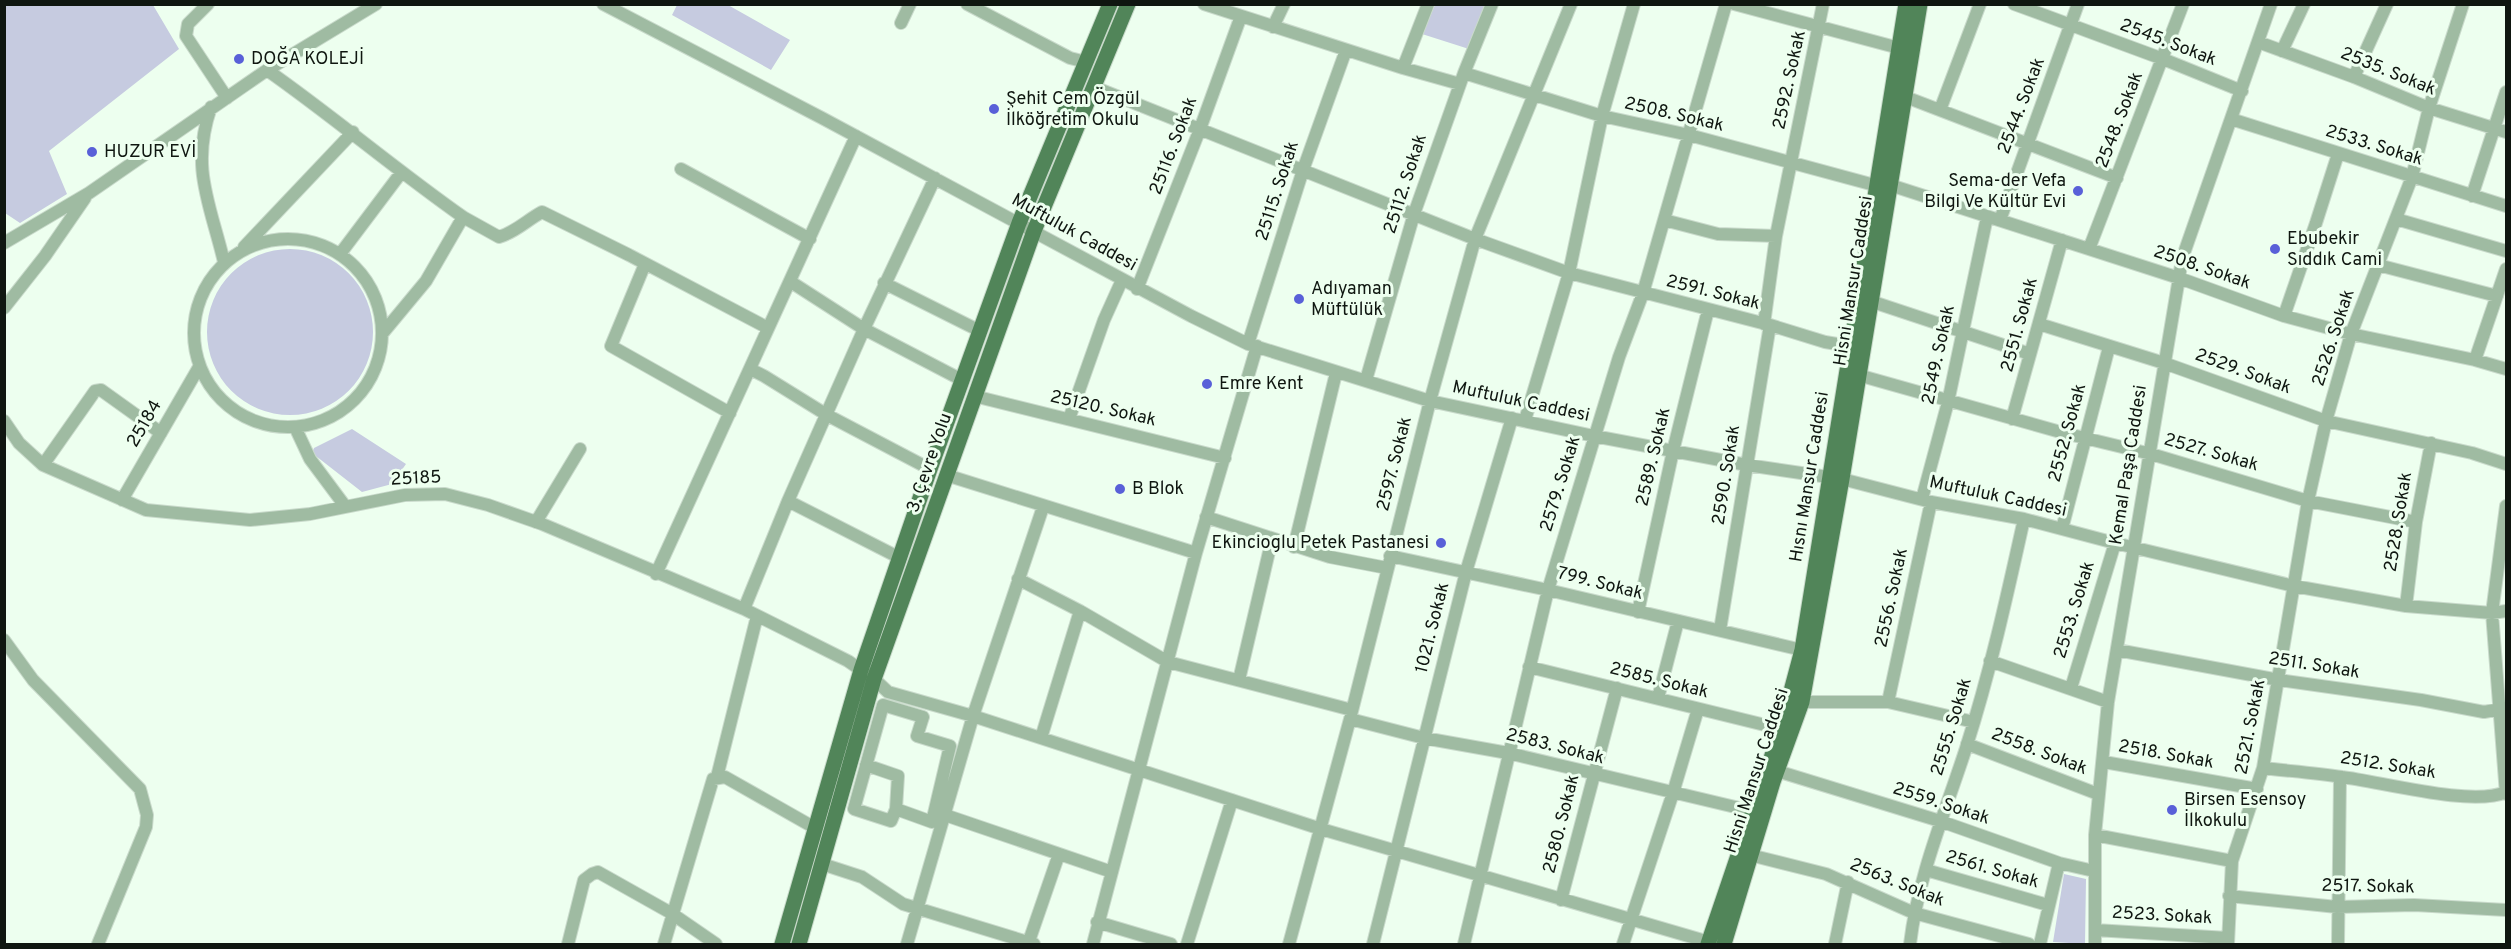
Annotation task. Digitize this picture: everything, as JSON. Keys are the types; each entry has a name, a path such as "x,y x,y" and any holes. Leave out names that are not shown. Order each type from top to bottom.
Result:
{"main road":[{"name":"3. Çevre Yolu","path":"782,945 861,670 930,469 1019,223 1110,4"},
{"name":"3. Çevre Yolu","path":"799,945 874,679 1034,231 1128,4"},
{"name":"Hısnı Mansur Caddesi","path":"1714,944 1752,811 1781,729 1802,650 1836,478 1849,346 1884,186 1906,4"},
{"name":"Hisni Mansur Caddesi","path":"1714,944 1750,855 1802,702 1836,478 1858,375 1870,301 1884,186 1920,4"}],"street":[{"path":"208,4 189,24 186,36 227,98"},
{"path":"4,243 89,193 267,70 376,4"},
{"name":"Muftuluk Caddesi","path":"603,4 935,178 1137,288 1252,345 1336,373 1366,380 1430,401 1673,451 1836,478 1926,500 2024,519 2294,586 2406,606 2492,613 2506,611"},
{"path":"901,23 910,4"},
{"path":"967,4 1070,58 1086,62"},
{"name":"2508. Sokak","path":"1204,4 1403,68 1462,78 1532,94 1602,116 1689,135 1884,186 2179,278 2284,316 2351,334 2475,360 2506,369"},
{"path":"1273,27 1284,4"},
{"path":"1403,68 1428,4"},
{"name":"25112. Sokak","path":"1366,380 1414,214 1462,78 1492,4"},
{"name":"2597. Sokak","path":"1289,945 1351,715 1430,401 1475,239 1570,4"},
{"path":"1526,420 1569,273 1602,116 1634,4"},
{"name":"2579. Sokak","path":"1464,945 1548,590 1594,436 1643,293 1726,4"},
{"path":"1734,4 1899,48"},
{"name":"2592. Sokak","path":"1776,236 1823,4"},
{"path":"1940,110 1980,4"},
{"name":"2545. Sokak","path":"2013,4 2163,59 2242,91"},
{"name":"2544. Sokak","path":"1994,219 2027,143 2072,26 2078,4"},
{"name":"2548. Sokak","path":"2089,249 2183,4"},
{"name":"Kemal Paşa Caddesi","path":"2095,945 2095,835 2098,794 2104,762 2108,702 2182,259 2271,4"},
{"path":"2283,51 2304,4"},
{"path":"2354,77 2387,4"},
{"name":"2526. Sokak","path":"2294,586 2308,501 2326,421 2351,334 2412,177 2429,108 2463,4"},
{"name":"25116. Sokak","path":"1137,288 1200,129 1241,16"},
{"name":"2535. Sokak","path":"2258,42 2354,77 2429,108 2506,132"},
{"name":"25115. Sokak","path":"1093,945 1097,922 1196,553 1225,458 1252,345 1303,170 1346,50"},
{"path":"267,70 353,132 401,173 463,217 499,237 513,233 529,219 542,212 768,328"},
{"name":"2591. Sokak","path":"1094,87 1475,239 1569,273 1825,342 1849,346"},
{"path":"2472,196 2506,92"},
{"path":"1903,96 2117,178"},
{"path":"211,107 202,138 200,169 225,262"},
{"name":"2533. Sokak","path":"2231,119 2506,206"},
{"path":"241,250 266,241 291,238 317,243 340,254 358,270 371,289 379,311 382,334 377,362 365,387 346,407 322,421 295,427 264,424 237,413 214,393 199,367 195,356 196,332 201,307 211,282 225,262 241,250 353,132"},
{"path":"656,574 856,136"},
{"path":"2284,316 2316,224 2337,154"},
{"path":"681,169 810,239"},
{"path":"340,254 401,173"},
{"path":"744,609 788,501 884,283 935,178"},
{"path":"4,308 45,256 89,193"},
{"path":"382,334 426,281 463,217"},
{"name":"2549. Sokak","path":"1926,500 1963,331 1994,219"},
{"path":"2396,219 2506,251"},
{"path":"1664,220 1718,234 1776,236"},
{"name":"2590. Sokak","path":"1720,630 1767,325 1776,236"},
{"name":"2551. Sokak","path":"2012,419 2062,240"},
{"path":"645,264 611,346 730,413"},
{"path":"2378,265 2497,296"},
{"path":"2475,360 2506,269"},
{"path":"1069,419 1104,320 1122,280"},
{"path":"791,282 864,329 962,380"},
{"path":"884,283 980,331"},
{"path":"1870,301 2030,354"},
{"name":"2589. Sokak","path":"1638,612 1673,451 1708,310"},
{"name":"2529. Sokak","path":"2038,324 2164,363 2326,421 2431,443 2506,464"},
{"name":"2552. Sokak","path":"2062,529 2109,347"},
{"name":"25184","path":"122,500 199,367"},
{"path":"750,369 827,415 930,469"},
{"path":"1294,546 1336,373"},
{"name":"2527. Sokak","path":"1858,375 1948,402 2151,454 2308,501 2416,522"},
{"path":"43,465 95,391 101,390 161,433"},
{"name":"25120. Sokak","path":"974,396 1225,458"},
{"name":"1021. Sokak","path":"1373,945 1466,572 1512,418"},
{"name":"25185","path":"6,427 19,443 43,465 146,510 250,520 310,514 405,495 445,494 488,505 536,522 744,609 848,661 888,692 973,716 1321,829 1714,944"},
{"path":"295,427 310,459 345,507"},
{"name":"2528. Sokak","path":"2406,606 2416,522 2431,443"},
{"path":"536,522 580,449"},
{"path":"946,475 1196,553"},
{"name":"2556. Sokak","path":"1888,702 1926,500"},
{"path":"788,501 900,558"},
{"path":"2506,506 2492,613 2504,708 2506,792"},
{"path":"896,810 932,822 973,716 1043,507"},
{"name":"799. Sokak","path":"1206,517 1330,557 1466,572 1802,650"},
{"name":"2555. Sokak","path":"1910,945 1914,913 1940,821 1974,722 2024,519"},
{"path":"1239,681 1272,539"},
{"name":"2553. Sokak","path":"2071,688 2115,543"},
{"name":"2583. Sokak","path":"1018,579 1080,611 1168,662 1239,681 1424,738 1508,753 1752,811"},
{"name":"2521. Sokak","path":"2228,941 2232,861 2263,768 2294,586"},
{"path":"1041,738 1080,611"},
{"path":"717,777 757,616"},
{"path":"1658,699 1678,621"},
{"path":"4,640 33,680 140,789 147,815 146,827 98,945"},
{"name":"2511. Sokak","path":"2117,650 2279,680 2421,700 2484,712 2504,708"},
{"path":"1990,661 2108,702"},
{"name":"2585. Sokak","path":"1529,668 1781,729"},
{"name":"2580. Sokak","path":"1562,900 1617,688"},
{"path":"1802,702 1888,702 1974,722"},
{"path":"866,765 898,776 896,810 891,821 854,809 866,765 883,705 923,717 916,736 950,746 951,773 945,814 907,945"},
{"path":"1623,945 1698,709"},
{"name":"2558. Sokak","path":"1967,744 2098,794"},
{"name":"2518. Sokak","path":"2104,762 2257,789"},
{"name":"2512. Sokak","path":"2263,768 2340,777 2463,797 2499,795 2506,792"},
{"name":"2559. Sokak","path":"1777,771 1940,821 2059,863 2094,871"},
{"path":"663,945 710,782 717,777 725,777 815,828"},
{"path":"2338,945 2340,777"},
{"path":"1187,945 1232,800"},
{"path":"945,814 1112,872"},
{"path":"2095,835 2232,861"},
{"path":"822,864 861,877 895,899 918,909 1030,944 1059,854"},
{"name":"2563. Sokak","path":"1750,855 1826,874 1914,913 2029,945"},
{"path":"2040,945 2059,863"},
{"name":"2561. Sokak","path":"1926,870 2048,905"},
{"path":"568,945 584,880 598,872 671,913 716,945"},
{"path":"1835,945 1848,882"},
{"name":"2517. Sokak","path":"2229,896 2337,907 2414,905 2506,910"},
{"path":"1097,922 1171,945"},
{"name":"2523. Sokak","path":"2095,930 2228,941"}],"shaded area":[{"path":"4,5 153,5 179,49 49,151 67,194 20,223 5,213"},
{"path":"677,5 728,5 790,40 771,70 672,15"},
{"path":"1435,5 1488,5 1469,49 1422,34"},
{"path":"290,249 322,256 336,263 348,274 359,286 366,300 373,332 366,364 359,378 348,390 336,401 322,408 290,415 258,408 244,401 232,390 221,378 214,364 207,332 214,300 221,286 232,274 244,263 258,256"},
{"path":"352,429 406,464 392,484 362,492 312,453 314,448"},
{"path":"2064,874 2086,879 2085,944 2053,942"}],"place":[{"name":"DOĞA KOLEJİ","path":"239,59"},
{"name":"Şehit Cem Özgül İlköğretim Okulu","path":"994,109"},
{"name":"HUZUR EVİ","path":"92,152"},
{"name":"Sema-der Vefa Bilgi Ve Kültür Evi","path":"2078,191"},
{"name":"Ebubekir Sıddık Cami","path":"2275,249"},
{"name":"Adıyaman Müftülük","path":"1299,299"},
{"name":"Emre Kent","path":"1207,384"},
{"name":"B Blok","path":"1120,489"},
{"name":"Ekincioglu Petek Pastanesi","path":"1441,543"},
{"name":"Birsen Esensoy İlkokulu","path":"2172,810"}]}
